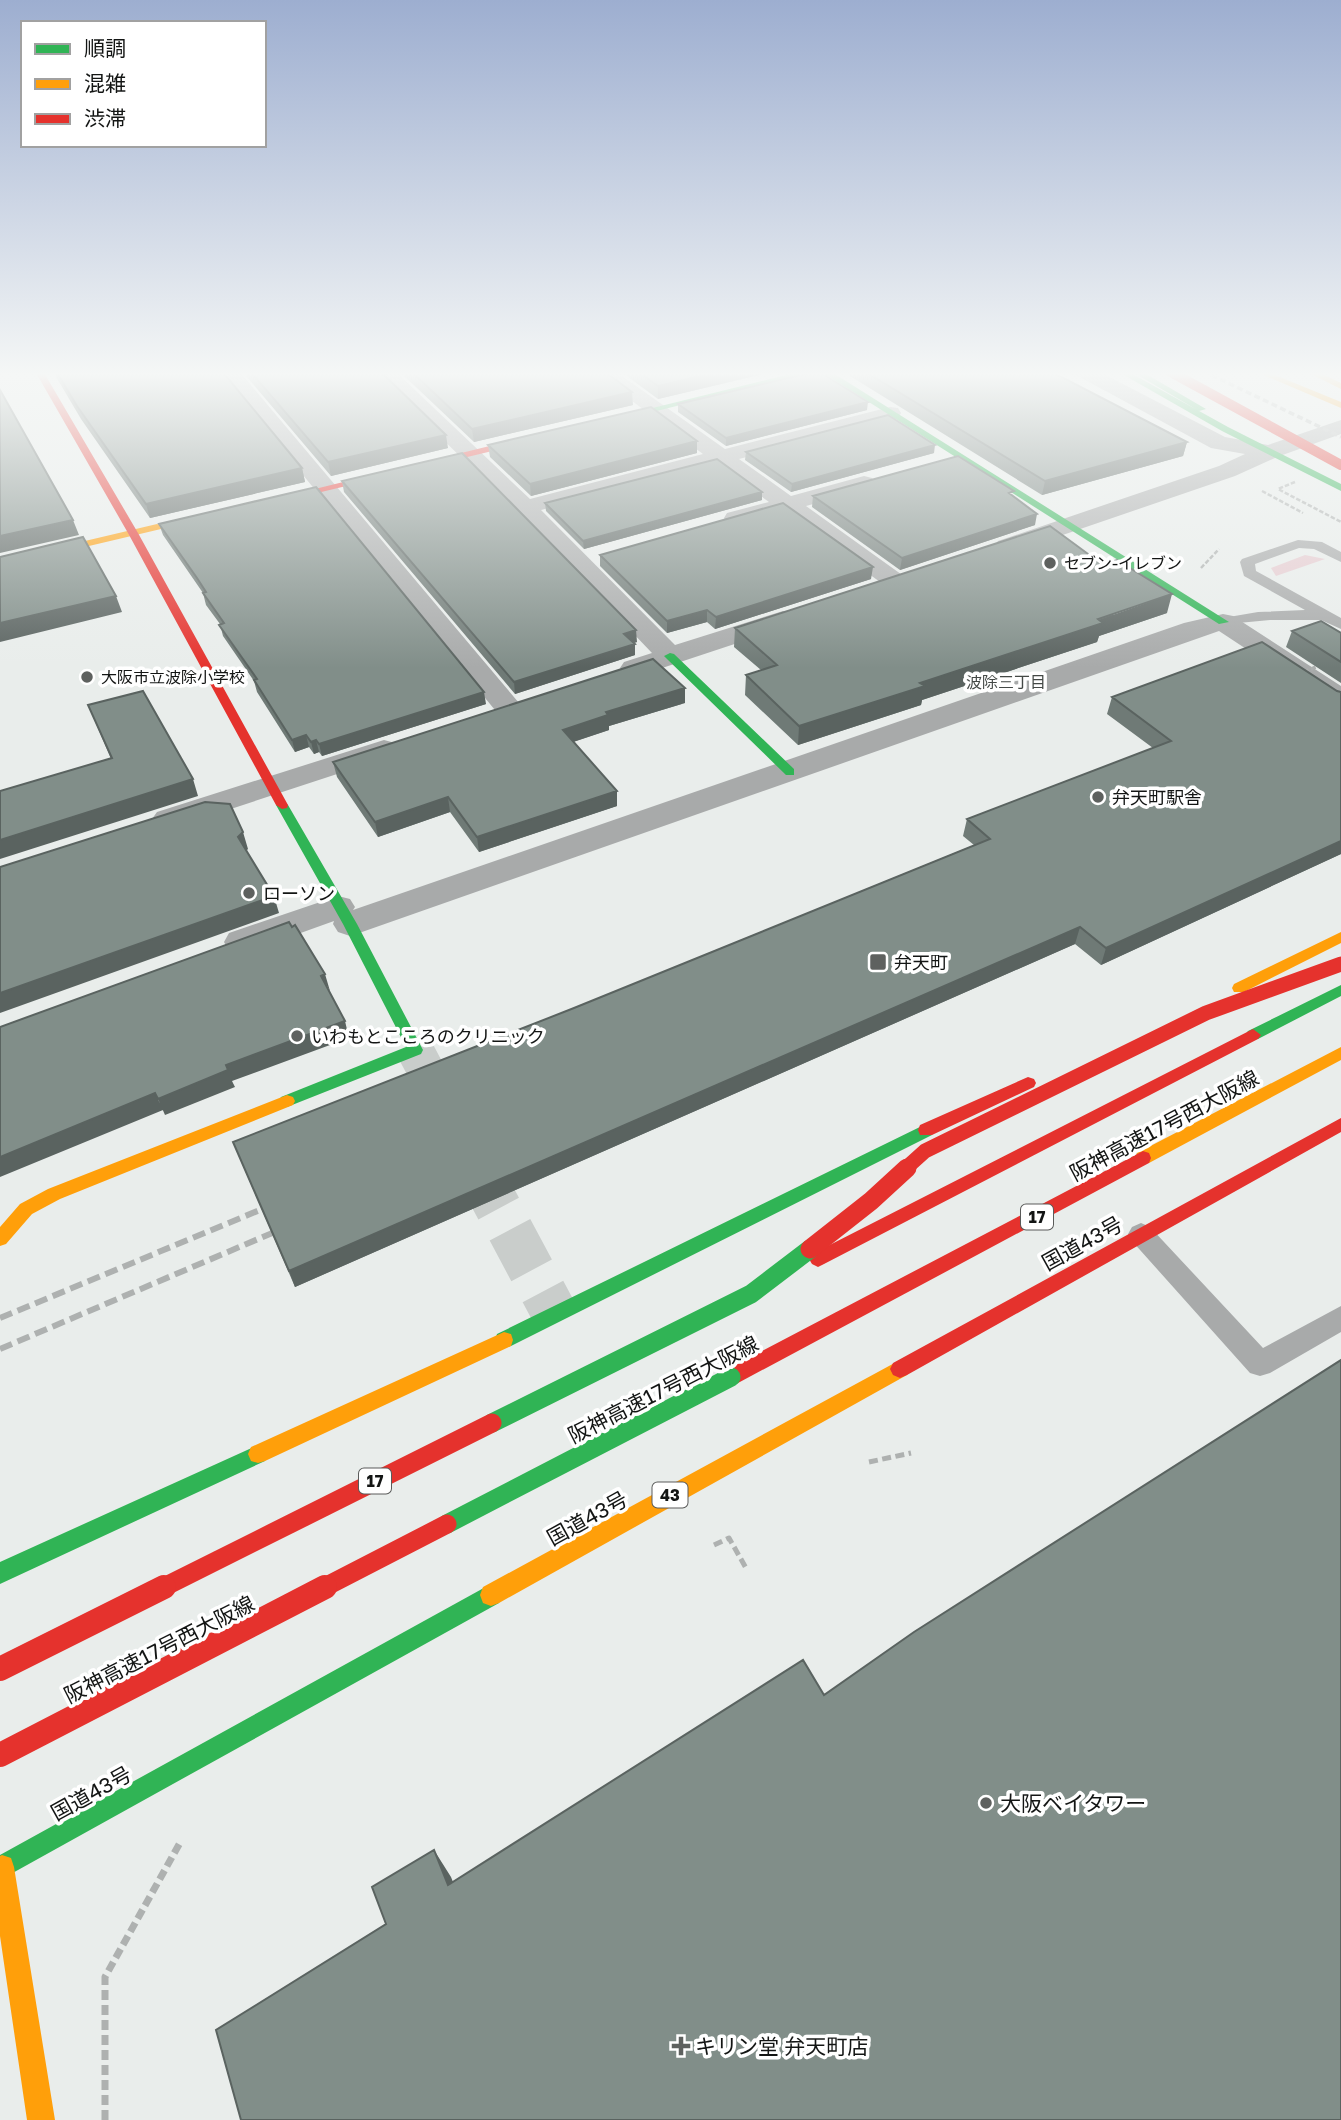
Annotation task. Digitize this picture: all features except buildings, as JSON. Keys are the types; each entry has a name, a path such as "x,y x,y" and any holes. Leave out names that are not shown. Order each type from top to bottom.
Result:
{"main road":[{"path":"0,1238 26,1209 54,1195 415,1050 344,915 96,470"},
{"path":"250,506 401,470"},
{"path":"983,470 1223,622"},
{"path":"1308,470 1341,485"},
{"path":"1314,470 1341,485"},
{"path":"0,564 172,524"},
{"path":"670,656 790,772"},
{"path":"0,1573 556,1316 977,1105 1171,1022 1341,937"},
{"name":"17","path":"751,1294 871,1201 925,1151 1206,1013 1341,964"},
{"path":"1211,1038 1341,974"},
{"name":"阪神高速17号西大阪線","path":"0,1669 751,1294 1341,990"},
{"name":"阪神高速17号西大阪線","path":"0,1755 743,1371 1341,1054"},
{"name":"国道43号","path":"1,1867 1341,1124"},
{"path":"803,1193 946,1159"},
{"path":"1,1867 41,2120"}],"street":[{"path":"312,470 508,709"},
{"path":"487,470 670,656"},
{"path":"525,507 669,470"},
{"path":"741,470 786,505 909,578 859,594"},
{"path":"984,553 1229,470"},
{"path":"707,526 880,478"},
{"path":"576,562 602,555"},
{"path":"608,677 808,611"},
{"path":"208,954 344,915 790,772 1194,629 1223,622 1341,699"},
{"path":"142,828 416,739"},
{"path":"0,1560 50,1549"}],"lane":[{"path":"1341,558 1317,545 1298,544 1247,562 1249,573 1324,617 1341,624"},
{"path":"1254,616 1268,601 1270,586"},
{"path":"1223,622 1254,616 1289,614 1324,617"},
{"path":"1141,1234 1260,1364 1341,1318"}],"path":[{"path":"1252,485 1308,516"},
{"path":"1298,674 1324,665"},
{"path":"869,1462 911,1453"},
{"path":"714,1545 729,1538 746,1568"},
{"path":"105,2120 106,1977 181,1841"}],"shaded area":[{"path":"1305,555 1325,559 1276,576 1271,568"}],"tunnel":[{"path":"415,1050 478,1169"},
{"path":"477,1168 556,1316"}],"railway":[{"path":"0,1318 279,1202"},
{"path":"0,1349 291,1225"}],"traffic: fast":[{"path":"981,470 1223,622"},
{"path":"1305,470 1341,488"},
{"path":"670,656 790,772"},
{"path":"282,805 350,924 415,1050 287,1101"},
{"path":"1253,1035 1341,990"},
{"path":"504,1340 926,1130"},
{"path":"492,1423 751,1294 810,1249"},
{"path":"447,1524 731,1377"},
{"path":"0,1573 258,1454"},
{"path":"0,1868 491,1595"}],"traffic: slow":[{"path":"0,564 157,527"},
{"path":"1239,988 1341,937"},
{"path":"1143,1158 1341,1053"},
{"path":"0,1239 26,1209 54,1194 287,1101"},
{"path":"258,1454 504,1340"},
{"path":"491,1595 900,1369"},
{"path":"2,1867 41,2120"}],"traffic: jam":[{"path":"96,470 282,805"},
{"path":"267,502 401,470"},
{"path":"810,1249 871,1201 925,1151 1206,1013 1341,964"},
{"path":"818,1259 1253,1035"},
{"path":"926,1130 1028,1083"},
{"path":"900,1369 1341,1124"},
{"path":"731,1377 1143,1158"},
{"path":"0,1669 492,1423"},
{"path":"0,1755 447,1524"}],"place":[{"name":"セブン-イレブン","path":"1050,563"},
{"name":"大阪市立波除小学校","path":"87,677"},
{"name":"弁天町駅舎","path":"1098,797"},
{"name":"ローソン","path":"249,893"},
{"name":"弁天町","path":"878,962"},
{"name":"いわもとこころのクリニック","path":"297,1036"},
{"name":"大阪ベイタワー","path":"986,1803"},
{"name":"キリン堂 弁天町店","path":"681,2046"}],"district":[{"name":"波除三丁目","path":"1006,682"}]}
